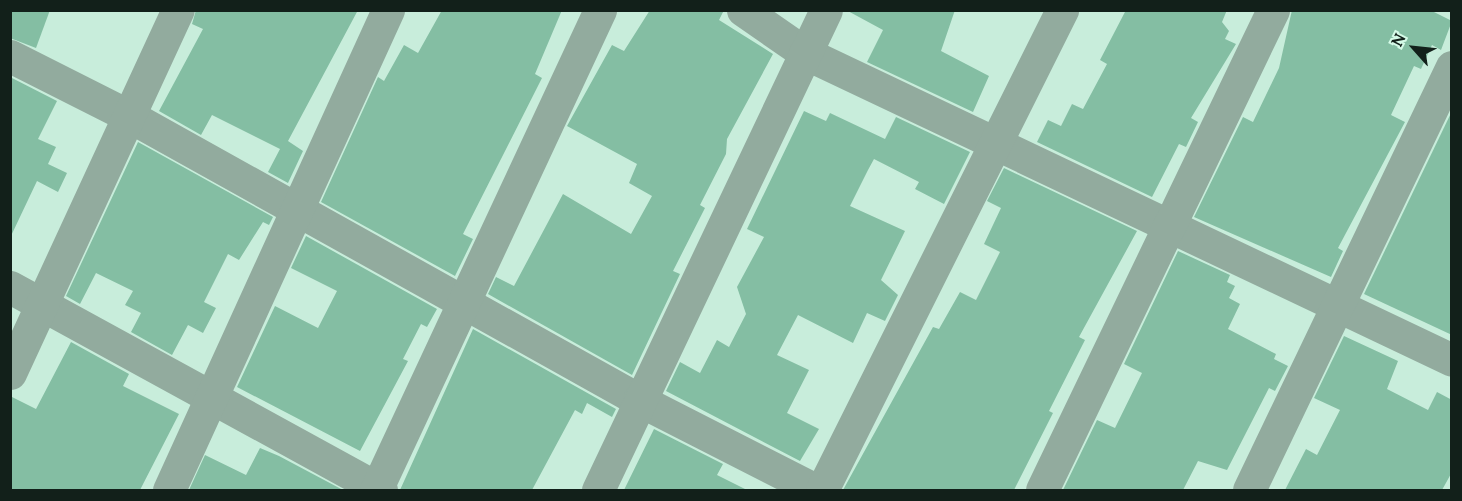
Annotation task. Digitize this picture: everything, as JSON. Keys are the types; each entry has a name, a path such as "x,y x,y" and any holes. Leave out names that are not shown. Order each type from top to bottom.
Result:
{"street":[{"path":"10,373 131,117 178,10"},
{"path":"169,490 295,206 388,10"},
{"path":"10,287 378,490 467,302 600,10"},
{"path":"743,10 806,52 1335,307 1452,360"},
{"path":"598,490 826,10"},
{"path":"822,490 1062,10"},
{"path":"1042,490 1166,224 1273,10"},
{"path":"10,57 131,117 295,206 639,400 816,490"},
{"path":"1250,490 1335,307 1452,67"}],"building":[{"path":"10,10 50,10 36,48 10,38"},
{"path":"196,10 358,10 288,141 303,151 288,183 268,172 280,149 212,115 201,135 159,111 203,29 192,24"},
{"path":"442,10 562,10 535,74 542,78 463,234 473,239 455,276 321,202 378,77 384,81 404,45 418,53"},
{"path":"650,10 724,10 719,20 773,54 727,139 726,154 700,205 705,208 673,271 680,274 632,375 488,294 496,277 514,286 563,194 631,234 652,196 629,183 637,164 567,126 612,45 624,51"},
{"path":"846,10 955,10 941,51 989,76 973,112 867,62 883,30"},
{"path":"1126,10 1227,10 1222,22 1229,31 1225,39 1236,44 1191,118 1198,122 1186,147 1179,144 1152,197 1037,142 1048,120 1061,126 1072,104 1083,109 1107,64 1100,60"},
{"path":"1292,10 1430,10 1452,21 1441,50 1432,45 1421,69 1414,66 1391,115 1405,122 1338,248 1343,251 1331,277 1194,217 1243,117 1253,122 1279,68"},
{"path":"10,77 57,101 38,139 56,147 48,164 67,173 58,192 37,181 10,238"},
{"path":"804,111 826,121 830,113 885,139 896,117 970,152 944,204 915,189 919,182 874,159 850,206 905,231 881,280 898,295 885,321 867,313 853,343 798,315 777,355 809,370 787,413 819,429 800,461 666,391 680,362 700,373 717,340 729,347 746,314 737,287 764,237 747,229"},
{"path":"1452,111 1452,335 1364,294"},
{"path":"138,142 273,217 269,225 263,222 239,260 228,254 204,302 216,308 203,333 188,325 172,355 131,332 141,313 125,305 133,291 96,273 80,304 66,296"},
{"path":"1004,168 1137,231 1079,337 1085,340 1049,411 1053,413 1014,490 843,490 933,327 939,329 960,292 976,300 1000,252 984,244 1001,208 987,201"},
{"path":"306,236 437,309 427,327 421,324 403,359 408,361 360,451 237,387 275,306 318,328 337,291 291,268"},
{"path":"1178,251 1230,275 1227,282 1235,286 1229,298 1240,304 1228,329 1276,354 1274,359 1288,366 1275,391 1269,388 1227,470 1198,461 1183,490 1063,490 1097,420 1115,428 1142,373 1124,364"},
{"path":"473,329 616,409 612,417 587,403 582,414 575,410 532,490 400,490"},
{"path":"1344,336 1398,361 1387,389 1428,410 1437,392 1452,400 1452,472 1442,490 1285,490 1306,449 1317,455 1340,410 1314,398"},
{"path":"71,342 129,374 123,386 179,414 140,490 10,490 10,396 36,409"},
{"path":"654,429 723,464 717,475 747,490 624,490"},
{"path":"260,448 343,490 189,490 205,455 246,475"}]}
